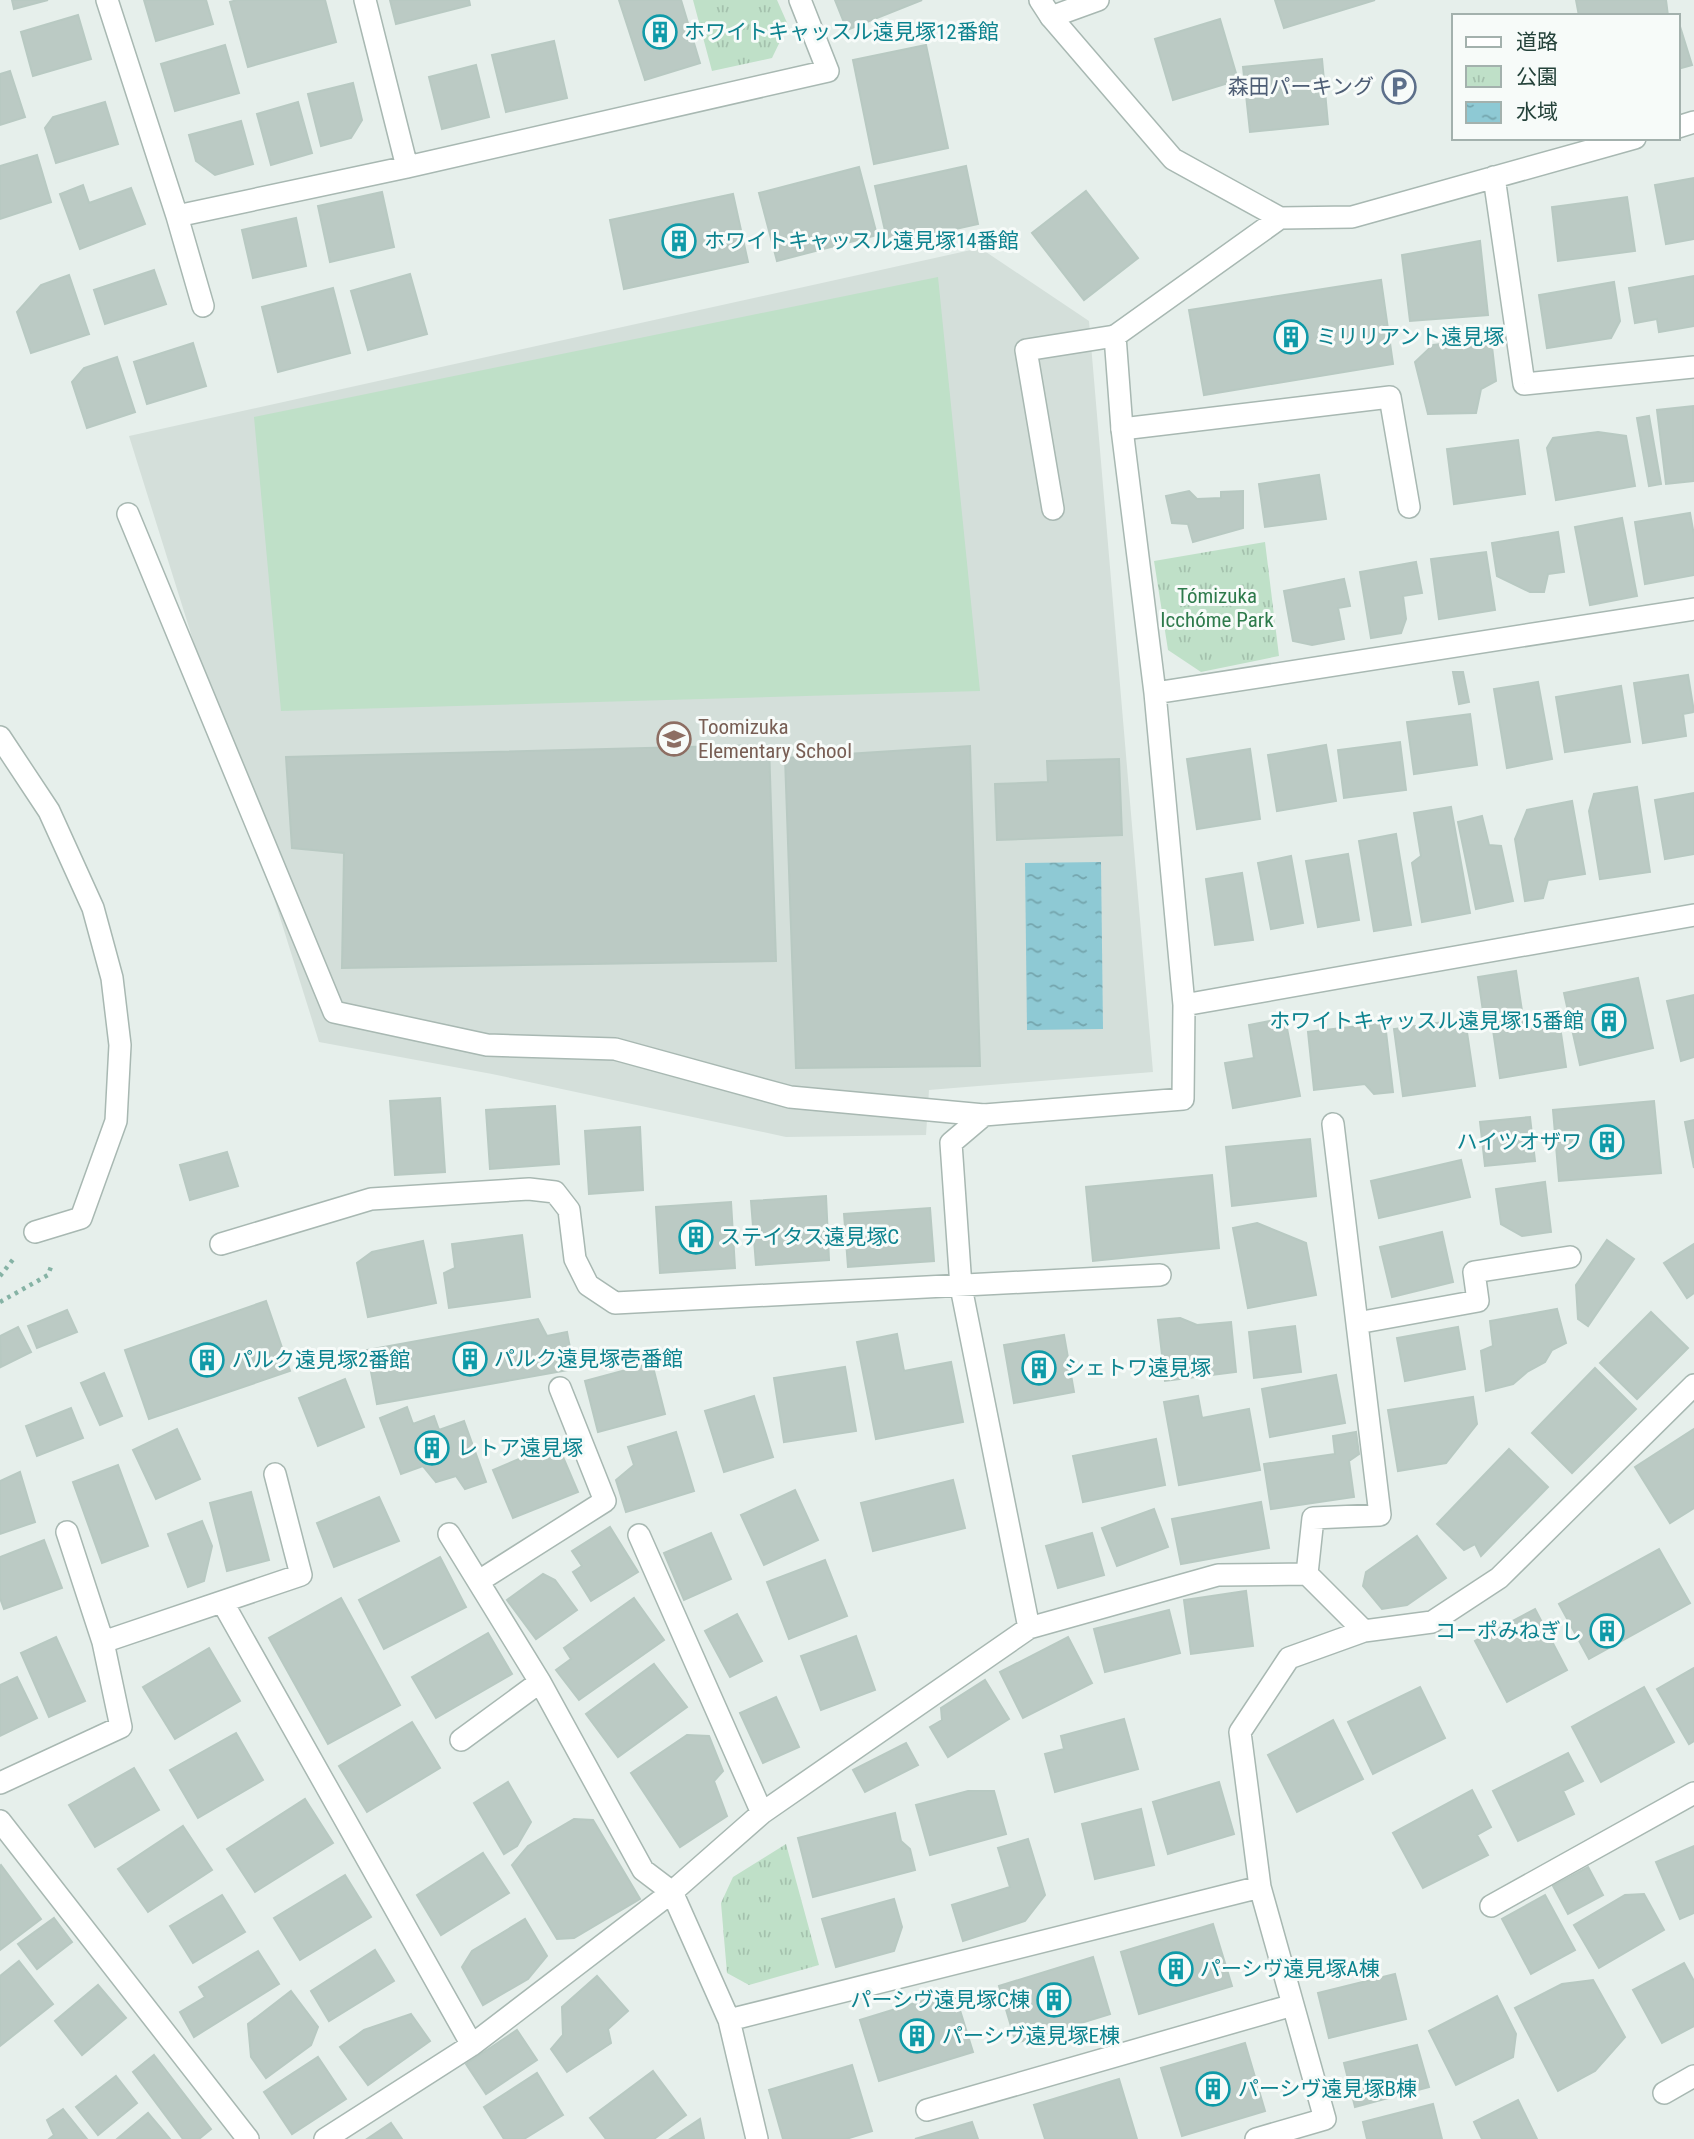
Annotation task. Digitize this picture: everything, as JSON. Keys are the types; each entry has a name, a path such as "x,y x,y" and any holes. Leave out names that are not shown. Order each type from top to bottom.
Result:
{"street":[{"path":"107,0 177,216 203,306"},
{"path":"365,0 407,167"},
{"path":"177,216 407,167 828,71 800,0"},
{"path":"1045,9 1098,0"},
{"path":"1045,9 1173,159 1280,218 1352,217 1628,140"},
{"path":"1494,177 1524,384 1694,367"},
{"path":"1053,509 1026,350 1115,336 1280,218"},
{"path":"128,514 334,1012 487,1045 615,1049 790,1097 984,1115 1183,1098 1185,1005 1155,694 1122,429 1115,336"},
{"path":"1122,429 1390,397 1409,507"},
{"path":"1155,694 1694,610"},
{"path":"0,737 49,811 93,908 112,978 121,1045 116,1121 81,1218 35,1232"},
{"path":"1185,1005 1694,915"},
{"path":"984,1115 951,1143 961,1287 1029,1628"},
{"path":"1307,1574 1313,1518 1380,1515 1334,1124"},
{"path":"221,1244 371,1199 528,1189 555,1192 569,1210 575,1259 588,1285 615,1303 1160,1275"},
{"path":"1357,1323 1478,1301 1474,1272 1570,1257"},
{"path":"1256,2139 1327,2129 1260,1887 1240,1732 1289,1658 1364,1631 1432,1622 1499,1578 1694,1385"},
{"path":"478,1581 605,1501 560,1388"},
{"path":"103,1642 301,1575 275,1474"},
{"path":"0,1783 121,1727 103,1642 67,1532"},
{"path":"449,1534 540,1682 643,1870 672,1892 729,2020 757,2139"},
{"path":"639,1535 762,1814"},
{"path":"325,2139 472,2045 672,1892 762,1814 1029,1628 1218,1575 1307,1574 1364,1631"},
{"path":"223,1603 472,2045"},
{"path":"461,1740 540,1682"},
{"path":"1491,1906 1694,1793"},
{"path":"0,1821 248,2139"},
{"path":"729,2020 1260,1887"},
{"path":"927,2110 1293,2005"},
{"path":"1664,2093 1694,2076"}],"path":[{"path":"0,1302 48,1275 55,1255 35,1232"}],"shaded area":[{"name":"Toomizuka Elementary School","path":"980,248 1089,321 1153,1072 929,1090 926,1135 786,1137 492,1074 319,1042 129,436"}],"green space":[{"path":"693,0 777,0 788,25 772,58 712,71"},
{"path":"938,277 980,691 281,711 254,417"},
{"name":"Tómizuka Icchóme Park","path":"1265,542 1279,656 1201,672 1168,650 1154,561"},
{"path":"786,1844 819,1965 749,1985 727,1973 721,1903 733,1877"}],"water":[{"path":"1101,862 1103,1029 1027,1030 1025,863"}],"building":[{"path":"12,0 48,0 14,9"},
{"path":"144,0 206,0 213,24 156,41"},
{"path":"325,0 336,42 248,67 230,2"},
{"path":"390,0 469,0 470,5 396,24"},
{"name":"ホワイトキャッスル遠見塚12番館","path":"619,0 681,0 700,63 645,80"},
{"path":"835,0 922,0 847,30"},
{"path":"1275,0 1375,0 1284,28"},
{"path":"1576,0 1666,0 1668,14 1579,14"},
{"path":"78,15 91,59 33,76 21,32"},
{"path":"1220,19 1238,80 1173,100 1155,39"},
{"path":"1680,26 1692,65 1680,68"},
{"path":"554,41 567,98 506,112 492,55"},
{"path":"225,45 239,93 175,111 161,64"},
{"path":"926,45 948,148 874,164 853,60"},
{"path":"1322,59 1328,124 1250,132 1243,67"},
{"path":"476,65 489,117 442,129 429,77"},
{"path":"10,71 25,117 0,125 0,74"},
{"path":"353,83 362,120 351,138 321,146 308,94"},
{"path":"105,102 118,144 56,163 45,128 53,117"},
{"path":"298,102 312,153 271,165 257,114"},
{"path":"241,121 253,164 215,175 196,161 189,135"},
{"path":"37,155 51,202 0,219 0,166"},
{"path":"966,166 978,224 888,244 875,186"},
{"path":"859,167 877,235 777,261 759,193"},
{"path":"1694,178 1694,239 1666,244 1655,185"},
{"path":"83,185 89,203 131,188 145,224 80,249 60,194"},
{"path":"1086,191 1138,258 1084,300 1032,233"},
{"path":"382,192 394,247 330,262 318,206"},
{"name":"ホワイトキャッスル遠見塚14番館","path":"733,194 748,262 624,289 610,220"},
{"path":"1627,197 1635,251 1558,261 1552,207"},
{"path":"296,218 306,266 253,278 242,230"},
{"path":"1480,241 1488,315 1410,321 1402,255"},
{"path":"154,270 166,304 105,324 94,290"},
{"path":"410,274 427,334 368,350 351,291"},
{"path":"69,275 89,334 31,353 17,312 41,285"},
{"path":"1694,276 1694,326 1659,332 1657,319 1635,323 1629,288"},
{"name":"ミリリアント遠見塚","path":"1381,280 1393,364 1204,395 1189,310"},
{"path":"1614,282 1620,321 1611,338 1547,348 1539,295"},
{"path":"333,288 350,353 278,372 262,307"},
{"path":"1491,338 1496,381 1481,389 1476,413 1428,414 1415,362 1433,345"},
{"path":"193,343 206,386 147,404 134,362"},
{"path":"117,357 135,412 87,428 72,382 84,368"},
{"path":"1693,406 1694,481 1666,484 1657,410"},
{"path":"1649,416 1661,484 1649,486 1637,418"},
{"path":"1598,432 1626,436 1635,486 1556,500 1547,448 1553,438"},
{"path":"1518,440 1525,494 1454,504 1447,449"},
{"path":"1319,475 1326,519 1265,527 1259,484"},
{"path":"1189,491 1197,499 1221,498 1221,492 1243,491 1243,528 1193,542 1188,524 1172,523 1166,496"},
{"path":"1690,513 1694,535 1694,575 1645,584 1635,522"},
{"path":"1622,518 1637,596 1590,605 1575,527"},
{"path":"1558,532 1564,572 1548,574 1544,592 1530,592 1497,576 1492,543"},
{"path":"1486,552 1495,610 1439,619 1431,559"},
{"path":"1416,562 1422,593 1403,596 1406,619 1401,633 1371,638 1360,572"},
{"path":"1344,579 1350,606 1338,608 1344,639 1312,645 1293,641 1284,591"},
{"path":"1453,672 1463,672 1469,702 1459,704"},
{"path":"1688,675 1694,712 1683,714 1686,736 1643,743 1634,683"},
{"path":"1538,682 1552,759 1507,768 1494,689"},
{"path":"1621,686 1630,742 1565,752 1556,697"},
{"path":"1470,714 1477,765 1414,774 1407,722"},
{"path":"1400,742 1406,790 1344,798 1338,750"},
{"path":"769,745 776,961 342,968 344,853 292,848 286,757"},
{"path":"1326,745 1336,801 1277,811 1268,755"},
{"path":"970,746 980,1066 796,1068 785,758"},
{"path":"1250,749 1260,819 1197,829 1187,759"},
{"path":"1119,759 1122,835 997,840 995,784 1048,782 1047,761"},
{"path":"1637,787 1650,872 1600,879 1589,811 1594,794"},
{"path":"1694,793 1694,854 1665,859 1655,800"},
{"path":"1572,801 1585,874 1548,880 1543,898 1525,901 1515,839 1527,810"},
{"path":"1451,807 1470,913 1422,922 1412,863 1421,856 1414,813"},
{"path":"1482,816 1489,845 1501,846 1513,901 1476,909 1458,822"},
{"path":"1396,834 1411,925 1374,931 1359,841"},
{"path":"1348,854 1359,920 1318,927 1306,861"},
{"path":"1291,856 1303,923 1271,929 1258,863"},
{"path":"1242,873 1253,940 1215,945 1206,879"},
{"path":"1516,971 1522,1011 1484,1018 1478,977"},
{"name":"ホワイトキャッスル遠見塚15番館","path":"1638,978 1653,1048 1580,1065 1564,993"},
{"path":"1694,995 1694,1057 1681,1061 1667,1001"},
{"path":"1558,1013 1566,1067 1500,1078 1492,1023"},
{"path":"1285,1018 1300,1096 1233,1108 1225,1063 1254,1058 1249,1025"},
{"path":"1465,1019 1475,1086 1403,1096 1394,1029"},
{"path":"1385,1023 1393,1092 1374,1094 1365,1084 1314,1090 1308,1032"},
{"path":"440,1098 445,1172 395,1175 390,1101"},
{"name":"ハイツオザワ","path":"1654,1101 1661,1173 1559,1181 1553,1110"},
{"path":"555,1106 559,1164 490,1169 486,1110"},
{"path":"1530,1117 1535,1161 1485,1166 1480,1122"},
{"path":"1694,1120 1694,1168 1685,1122"},
{"path":"640,1127 643,1190 589,1194 585,1131"},
{"path":"1310,1139 1316,1196 1232,1206 1226,1147"},
{"path":"227,1152 238,1186 190,1200 180,1165"},
{"path":"1461,1160 1470,1197 1379,1218 1371,1181"},
{"path":"1212,1175 1219,1248 1093,1261 1086,1187"},
{"path":"1545,1182 1551,1232 1522,1236 1501,1224 1496,1189"},
{"path":"826,1196 829,1260 756,1265 751,1201"},
{"name":"ステイタス遠見塚C","path":"731,1202 735,1268 660,1273 656,1207"},
{"path":"930,1208 934,1261 848,1267 844,1214"},
{"path":"1257,1223 1306,1243 1316,1295 1248,1308 1233,1228"},
{"path":"1442,1232 1453,1282 1392,1297 1380,1247"},
{"path":"522,1235 530,1297 449,1308 444,1273 455,1268 452,1244"},
{"path":"1607,1240 1634,1259 1588,1326 1578,1319 1576,1285"},
{"path":"423,1241 436,1303 368,1317 357,1263 372,1252"},
{"path":"1694,1244 1694,1293 1687,1298 1664,1263"},
{"name":"パルク遠見塚2番館","path":"266,1301 290,1371 149,1419 125,1350"},
{"path":"1557,1309 1566,1343 1552,1350 1545,1362 1513,1384 1486,1391 1481,1351 1493,1346 1490,1321"},
{"path":"67,1310 77,1332 37,1348 28,1326"},
{"path":"1651,1312 1688,1348 1637,1399 1600,1363"},
{"path":"1180,1318 1197,1325 1231,1322 1236,1372 1165,1381 1158,1320"},
{"name":"パルク遠見塚壱番館","path":"538,1319 547,1336 567,1332 574,1369 377,1404 367,1350"},
{"path":"1295,1326 1301,1372 1254,1378 1249,1332"},
{"path":"18,1327 31,1352 1,1367 0,1336"},
{"path":"1458,1327 1465,1369 1405,1381 1397,1338"},
{"path":"897,1334 904,1371 951,1362 963,1422 876,1439 857,1342"},
{"name":"シェトワ遠見塚","path":"1064,1335 1074,1392 1014,1403 1004,1345"},
{"path":"652,1363 665,1414 598,1432 585,1381"},
{"path":"845,1367 856,1431 784,1442 774,1378"},
{"path":"1595,1368 1636,1409 1572,1473 1532,1433"},
{"path":"104,1373 122,1416 100,1425 81,1383"},
{"path":"1336,1375 1345,1423 1270,1437 1262,1389"},
{"path":"345,1379 364,1427 318,1446 299,1398"},
{"path":"754,1396 773,1457 724,1472 705,1411"},
{"path":"1198,1396 1202,1418 1249,1409 1260,1470 1179,1485 1164,1402"},
{"path":"1473,1397 1477,1424 1446,1463 1398,1471 1388,1410"},
{"name":"レトア遠見塚","path":"407,1407 413,1424 434,1416 439,1430 464,1421 486,1482 465,1489 456,1476 436,1482 423,1466 401,1474 380,1418"},
{"path":"71,1408 83,1438 37,1456 26,1426"},
{"path":"177,1429 200,1479 156,1499 133,1450"},
{"path":"1694,1429 1694,1508 1670,1523 1635,1467"},
{"path":"676,1432 694,1491 626,1512 616,1480 634,1465 628,1447"},
{"path":"1356,1432 1359,1454 1349,1461 1354,1497 1271,1509 1264,1464 1335,1454 1333,1436"},
{"path":"1156,1439 1165,1485 1083,1502 1073,1456"},
{"path":"557,1443 578,1492 513,1518 493,1470"},
{"path":"1509,1449 1548,1487 1481,1556 1475,1544 1464,1550 1437,1524"},
{"path":"118,1465 148,1546 102,1563 73,1482"},
{"path":"20,1472 35,1522 0,1534 0,1481"},
{"path":"953,1480 965,1528 873,1551 861,1503"},
{"path":"795,1490 818,1540 764,1565 741,1515"},
{"path":"251,1492 269,1560 227,1571 210,1503"},
{"path":"379,1497 399,1541 334,1567 317,1523"},
{"path":"1261,1502 1269,1548 1181,1564 1172,1519"},
{"path":"1154,1509 1168,1547 1117,1566 1102,1528"},
{"path":"202,1521 212,1546 204,1581 188,1587 168,1534"},
{"path":"610,1527 638,1572 591,1601 573,1572 582,1566 572,1551"},
{"path":"711,1533 731,1579 684,1600 664,1553"},
{"path":"1092,1533 1104,1575 1058,1588 1046,1546"},
{"path":"1417,1536 1446,1578 1407,1605 1382,1609 1363,1586 1366,1572"},
{"path":"44,1540 62,1588 4,1609 0,1598 0,1557"},
{"name":"コーポみねぎし","path":"1659,1549 1690,1603 1589,1659 1559,1604"},
{"path":"440,1557 466,1607 384,1649 359,1600"},
{"path":"825,1560 847,1616 789,1639 767,1582"},
{"path":"543,1574 555,1580 577,1610 536,1639 507,1600"},
{"path":"1246,1591 1253,1646 1191,1654 1184,1600"},
{"path":"341,1598 400,1705 328,1744 269,1638"},
{"path":"634,1598 664,1640 579,1700 556,1670 571,1659 564,1648"},
{"path":"1535,1609 1567,1670 1507,1702 1475,1641"},
{"path":"1169,1610 1180,1653 1105,1672 1094,1629"},
{"path":"737,1614 762,1661 730,1677 705,1631"},
{"path":"488,1633 512,1674 436,1718 412,1677"},
{"path":"856,1636 875,1690 821,1710 801,1656"},
{"path":"56,1637 85,1701 49,1717 21,1653"},
{"path":"1068,1637 1092,1683 1023,1718 1000,1672"},
{"path":"209,1648 240,1701 175,1739 143,1687"},
{"path":"654,1664 687,1707 618,1757 586,1714"},
{"path":"1694,1668 1694,1741 1689,1744 1657,1689"},
{"path":"17,1677 37,1718 0,1736 0,1685"},
{"path":"985,1680 1009,1719 948,1757 930,1727 942,1720 941,1708"},
{"path":"1420,1687 1445,1738 1373,1774 1348,1722"},
{"path":"1644,1687 1674,1742 1601,1782 1572,1727"},
{"path":"776,1697 799,1747 763,1763 740,1713"},
{"path":"1124,1719 1138,1769 1055,1792 1045,1754 1064,1749 1061,1736"},
{"path":"1333,1720 1363,1779 1297,1812 1268,1755"},
{"path":"412,1722 440,1768 367,1812 339,1766"},
{"path":"236,1733 263,1780 198,1818 170,1770"},
{"path":"687,1735 709,1736 723,1771 714,1781 727,1816 680,1847 631,1773"},
{"path":"906,1743 918,1765 865,1792 853,1770"},
{"path":"1568,1753 1583,1781 1563,1791 1574,1814 1518,1841 1493,1791"},
{"path":"134,1768 159,1810 95,1847 69,1805"},
{"path":"508,1782 531,1822 517,1846 504,1854 474,1803"},
{"path":"1219,1782 1234,1834 1168,1854 1153,1802"},
{"path":"1472,1790 1491,1827 1477,1835 1488,1855 1423,1888 1393,1833"},
{"path":"968,1791 994,1791 1006,1834 930,1855 916,1805"},
{"path":"305,1799 333,1843 255,1892 227,1849"},
{"path":"1141,1809 1154,1865 1095,1879 1082,1824"},
{"path":"895,1813 901,1841 910,1849 915,1870 813,1897 798,1838"},
{"path":"574,1819 593,1820 640,1899 574,1938 557,1939 512,1865 528,1846"},
{"path":"183,1826 212,1870 148,1912 118,1869"},
{"path":"1028,1839 1045,1895 1025,1921 963,1941 952,1905 1010,1887 998,1848"},
{"path":"1694,1846 1694,1913 1680,1919 1656,1862"},
{"path":"483,1853 509,1893 441,1935 417,1895"},
{"path":"0,1866 41,1919 0,1950"},
{"path":"1588,1867 1603,1895 1568,1914 1553,1886"},
{"path":"345,1875 371,1917 300,1960 274,1918"},
{"path":"1644,1894 1664,1930 1599,1968 1574,1925 1625,1895"},
{"path":"222,1895 245,1932 193,1963 170,1926"},
{"path":"1545,1895 1575,1950 1531,1974 1502,1919"},
{"path":"894,1899 902,1927 894,1951 836,1967 822,1919"},
{"path":"54,1918 72,1942 37,1969 18,1944"},
{"path":"525,1919 547,1956 528,1979 483,2005 462,1967 472,1951"},
{"name":"パーシヴ遠見塚A棟","path":"1213,1924 1232,1986 1139,2014 1121,1952"},
{"path":"375,1950 394,1981 329,2021 311,1991"},
{"path":"258,1951 279,1984 194,2037 180,2012 205,1997 199,1987"},
{"name":"パーシヴ遠見塚C棟","path":"1093,1957 1110,2014 1016,2043 999,1986"},
{"path":"19,1961 53,2004 0,2046 0,1976"},
{"path":"1684,1963 1694,1981 1694,2026 1662,2043 1633,1990"},
{"path":"1395,1974 1406,2019 1329,2038 1318,1993"},
{"path":"597,1976 628,2011 608,2029 611,2043 567,2072 551,2049 563,2035 562,2007"},
{"path":"1593,1980 1625,2037 1595,2071 1558,2091 1515,2008 1562,1984"},
{"path":"98,1985 126,2018 82,2055 55,2021"},
{"path":"291,1991 318,2027 311,2045 266,2078 251,2057 248,2024"},
{"name":"パーシヴ遠見塚E棟","path":"954,1991 973,2052 879,2081 860,2020"},
{"path":"1497,1996 1516,2034 1513,2057 1456,2085 1429,2031"},
{"path":"411,2014 430,2041 368,2085 340,2047 364,2030"},
{"path":"517,2030 537,2060 486,2094 466,2064"},
{"name":"パーシヴ遠見塚B棟","path":"1245,2043 1265,2111 1182,2136 1161,2068"},
{"path":"1417,2045 1429,2087 1355,2107 1344,2063"},
{"path":"154,2055 211,2129 199,2139 183,2139 133,2072"},
{"path":"318,2057 346,2099 292,2134 264,2092"},
{"path":"852,2065 872,2131 846,2139 783,2139 769,2090"},
{"path":"653,2071 686,2115 654,2139 606,2139 590,2118"},
{"path":"537,2073 563,2115 524,2139 504,2139 484,2107"},
{"path":"116,2076 137,2103 98,2135 76,2107"},
{"path":"1119,2079 1137,2139 1045,2139 1034,2105"},
{"path":"1518,2100 1537,2139 1482,2139 1474,2122"},
{"path":"1433,2104 1442,2139 1367,2139 1363,2122"},
{"path":"63,2109 87,2139 49,2139 54,2135 47,2120"},
{"path":"148,2113 170,2139 117,2139"},
{"path":"700,2119 704,2139 670,2139"},
{"path":"972,2122 978,2139 915,2139"},
{"path":"391,2123 402,2139 367,2139"}],"place":[{"name":"ホワイトキャッスル遠見塚12番館","path":"660,32"},
{"name":"森田パーキング","path":"1399,87"},
{"name":"ホワイトキャッスル遠見塚14番館","path":"679,241"},
{"name":"ミリリアント遠見塚","path":"1291,337"},
{"name":"Toomizuka Elementary School","path":"674,739"},
{"name":"ホワイトキャッスル遠見塚15番館","path":"1609,1021"},
{"name":"ハイツオザワ","path":"1607,1142"},
{"name":"ステイタス遠見塚C","path":"696,1237"},
{"name":"パルク遠見塚壱番館","path":"470,1359"},
{"name":"パルク遠見塚2番館","path":"207,1360"},
{"name":"シェトワ遠見塚","path":"1039,1368"},
{"name":"レトア遠見塚","path":"432,1448"},
{"name":"コーポみねぎし","path":"1607,1631"},
{"name":"パーシヴ遠見塚A棟","path":"1176,1969"},
{"name":"パーシヴ遠見塚C棟","path":"1054,2000"},
{"name":"パーシヴ遠見塚E棟","path":"917,2036"},
{"name":"パーシヴ遠見塚B棟","path":"1213,2089"}]}
